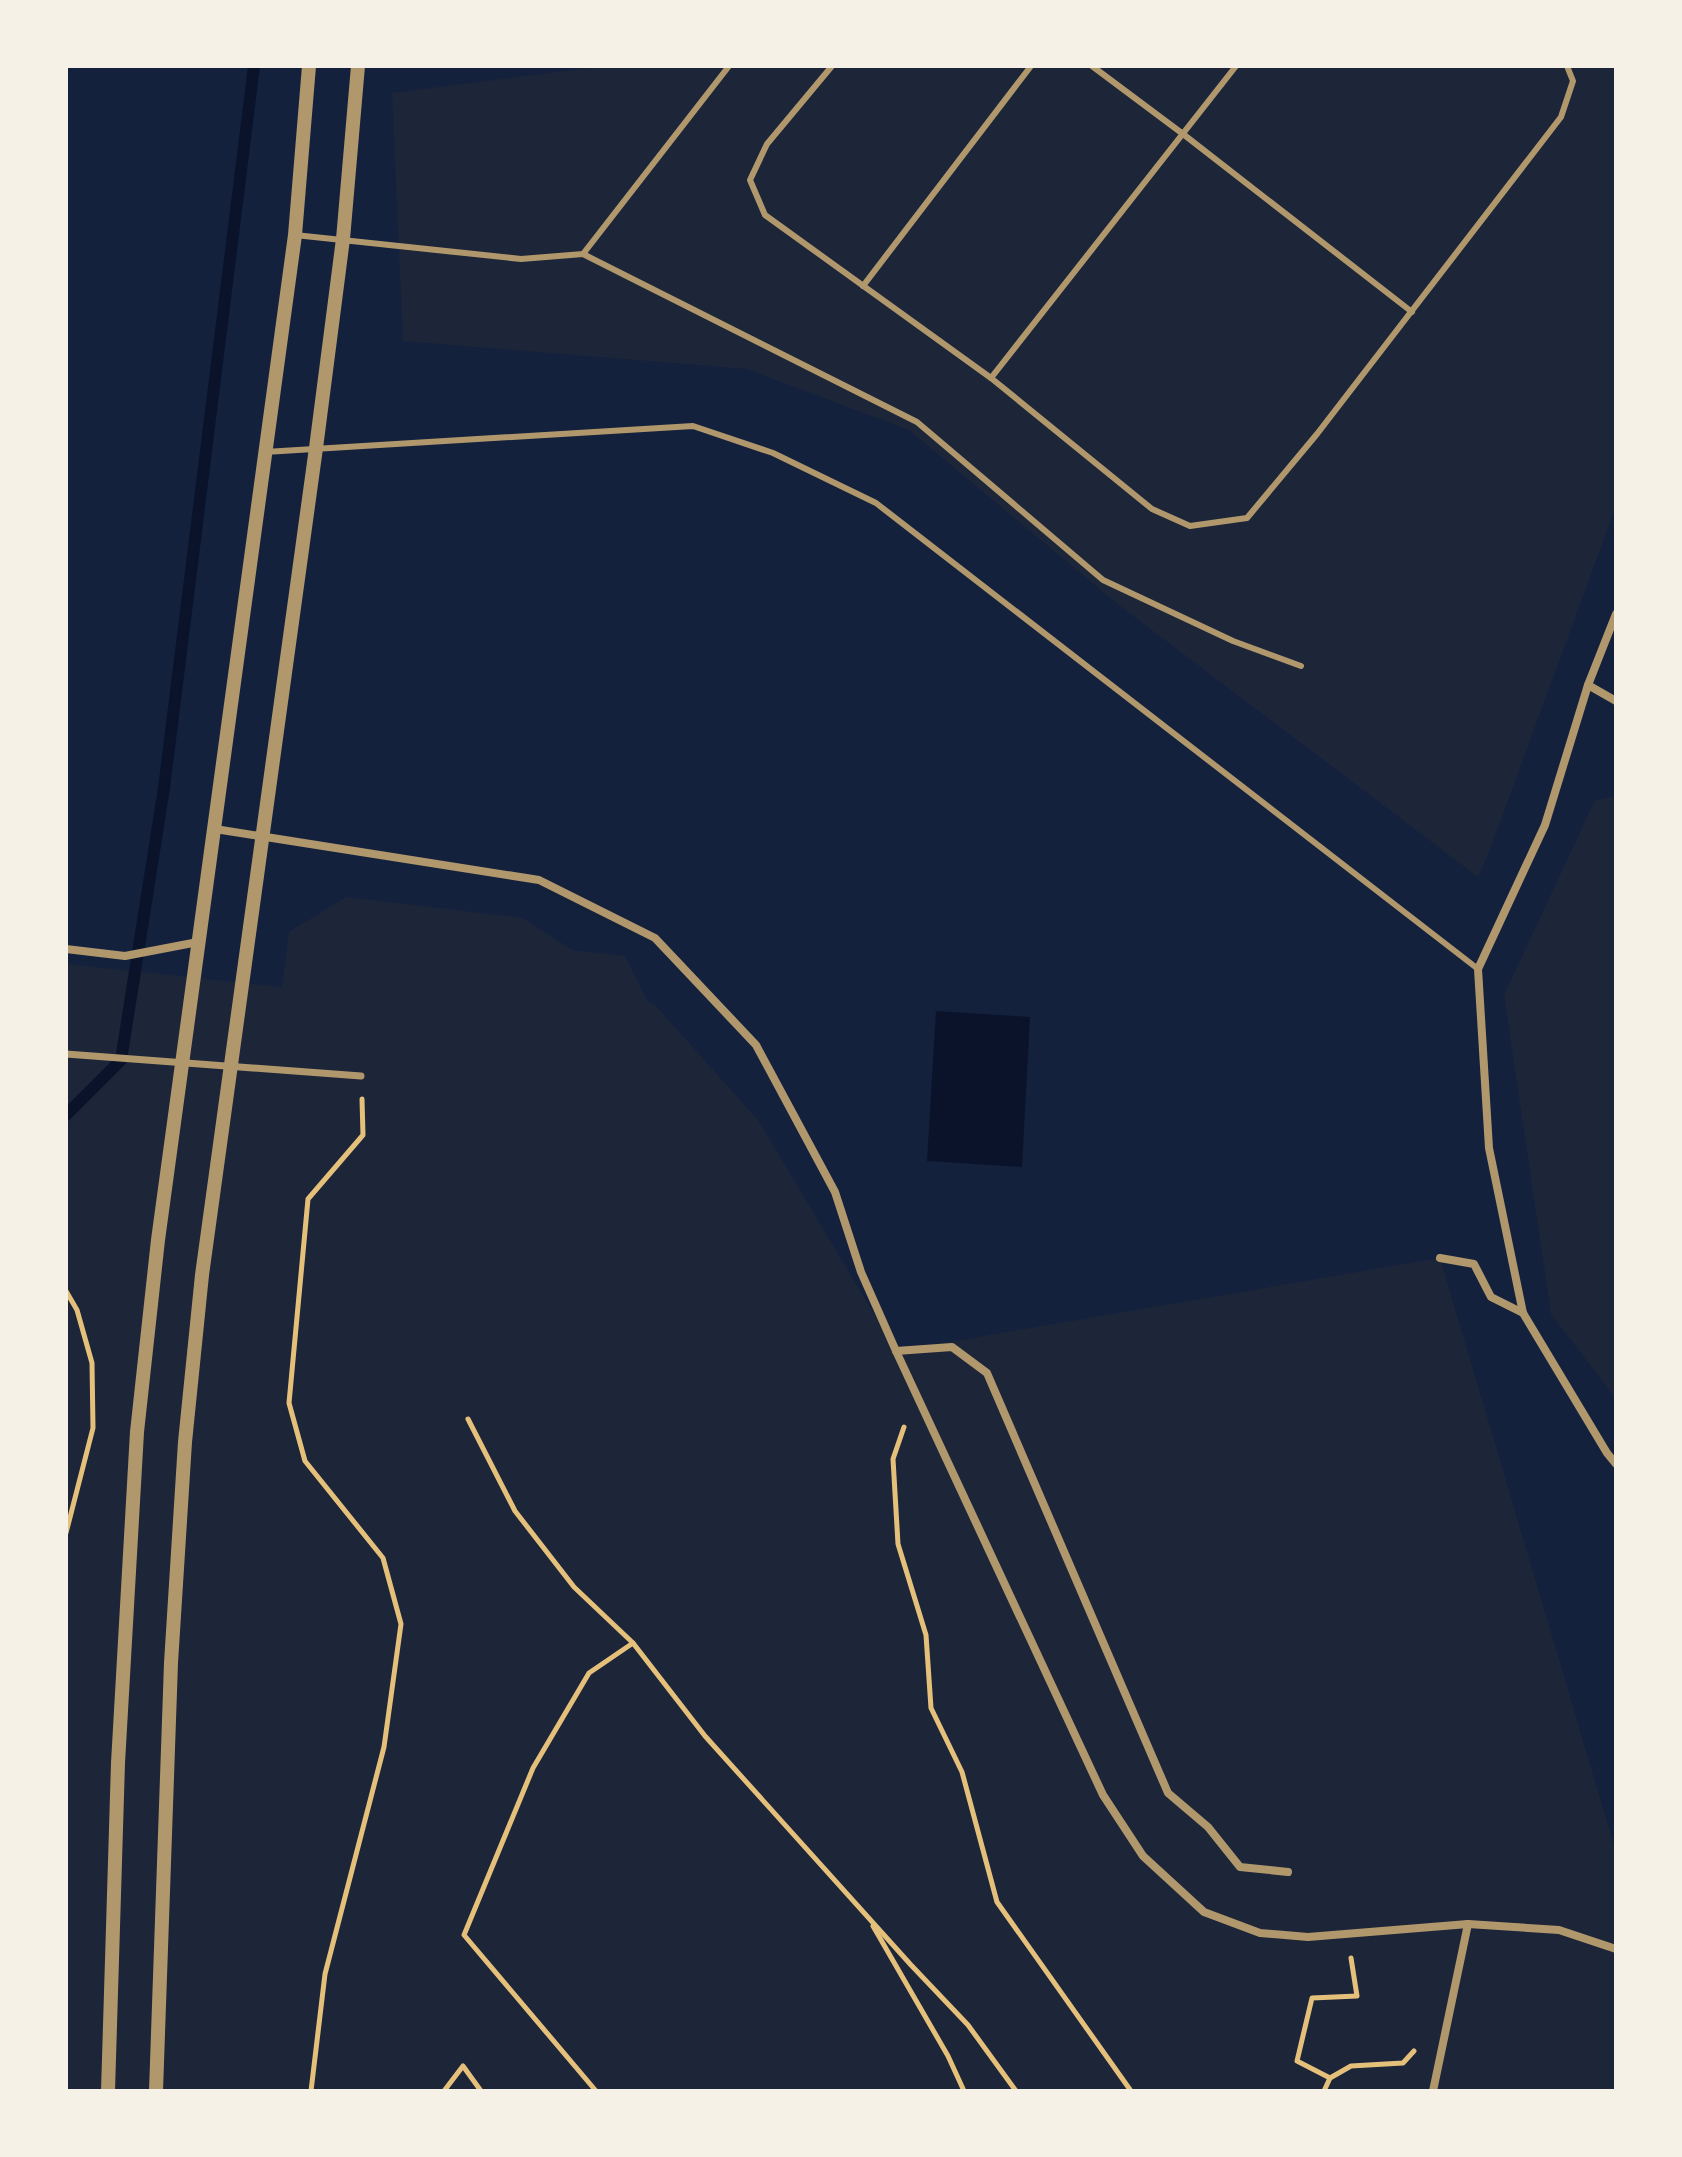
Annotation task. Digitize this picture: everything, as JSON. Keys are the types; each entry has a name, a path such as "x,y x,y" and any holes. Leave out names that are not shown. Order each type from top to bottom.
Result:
{"street":[{"path":"108,2091 118,1763 137,1432 158,1240 295,235 309,66"},
{"path":"156,2091 171,1663 185,1442 204,1259 343,239 358,66"},
{"path":"1616,614 1588,685 1545,825 1478,969 1489,1148 1523,1313 1616,1464"},
{"path":"1588,685 1616,701"},
{"path":"215,829 539,880 655,938 756,1045 835,1192 861,1272 896,1351 1103,1795 1143,1856 1204,1912 1260,1933 1308,1937 1468,1924 1559,1930 1616,1949"},
{"path":"66,949 125,956 198,942"},
{"path":"66,1054 361,1076"},
{"path":"1440,1258 1474,1264 1491,1297 1523,1313"},
{"path":"896,1351 952,1347 987,1373 1168,1793 1208,1827 1240,1867 1288,1872"},
{"path":"1433,2091 1468,1924"}],"lane":[{"path":"583,254 729,66"},
{"path":"832,66 767,144 750,180 765,215 991,378 1152,509 1190,526 1247,518 1317,434 1561,117 1573,81 1567,66"},
{"path":"863,286 1031,66"},
{"path":"1092,66 1412,312"},
{"path":"991,378 1236,66"},
{"path":"295,235 521,259 583,254 917,422 1103,580 1233,641 1301,666"},
{"path":"265,452 693,426 773,453 876,503 1478,969"}],"path":[{"path":"311,2091 325,1974 384,1747 401,1624 383,1558 305,1461 289,1403 308,1199 363,1135 361,1076"},
{"path":"66,1291 77,1310 92,1363 93,1428 66,1533"},
{"path":"915,1392 893,1459 898,1544 926,1635 931,1708 962,1772 997,1902 1131,2091"},
{"path":"468,1419 515,1511 574,1587 633,1643 705,1736 968,2025 1016,2091"},
{"path":"596,2091 464,1935 533,1768 589,1673 633,1643"},
{"path":"866,1915 948,2056 964,2091"},
{"path":"1330,2078 1297,2061 1312,1998 1357,1996 1347,1933"},
{"path":"1324,2091 1330,2078 1351,2066 1403,2063 1449,2011"},
{"path":"444,2091 463,2066 481,2091"}],"shaded area":[{"path":"605,66 1616,66 1616,506 1478,877 1120,606 909,430 747,369 403,341 392,93"},
{"path":"1616,796 1616,1399 1551,1314 1504,995 1595,800"},
{"path":"346,897 523,918 572,950 625,956 647,1000 655,1005 758,1120 896,1351 1440,1258 1616,1852 1616,2091 66,2091 66,964 282,987 289,932"},
{"path":"936,1011 1030,1017 1022,1167 927,1161"}],"waterway":[{"path":"66,1115 121,1060 164,788 254,66"}]}
